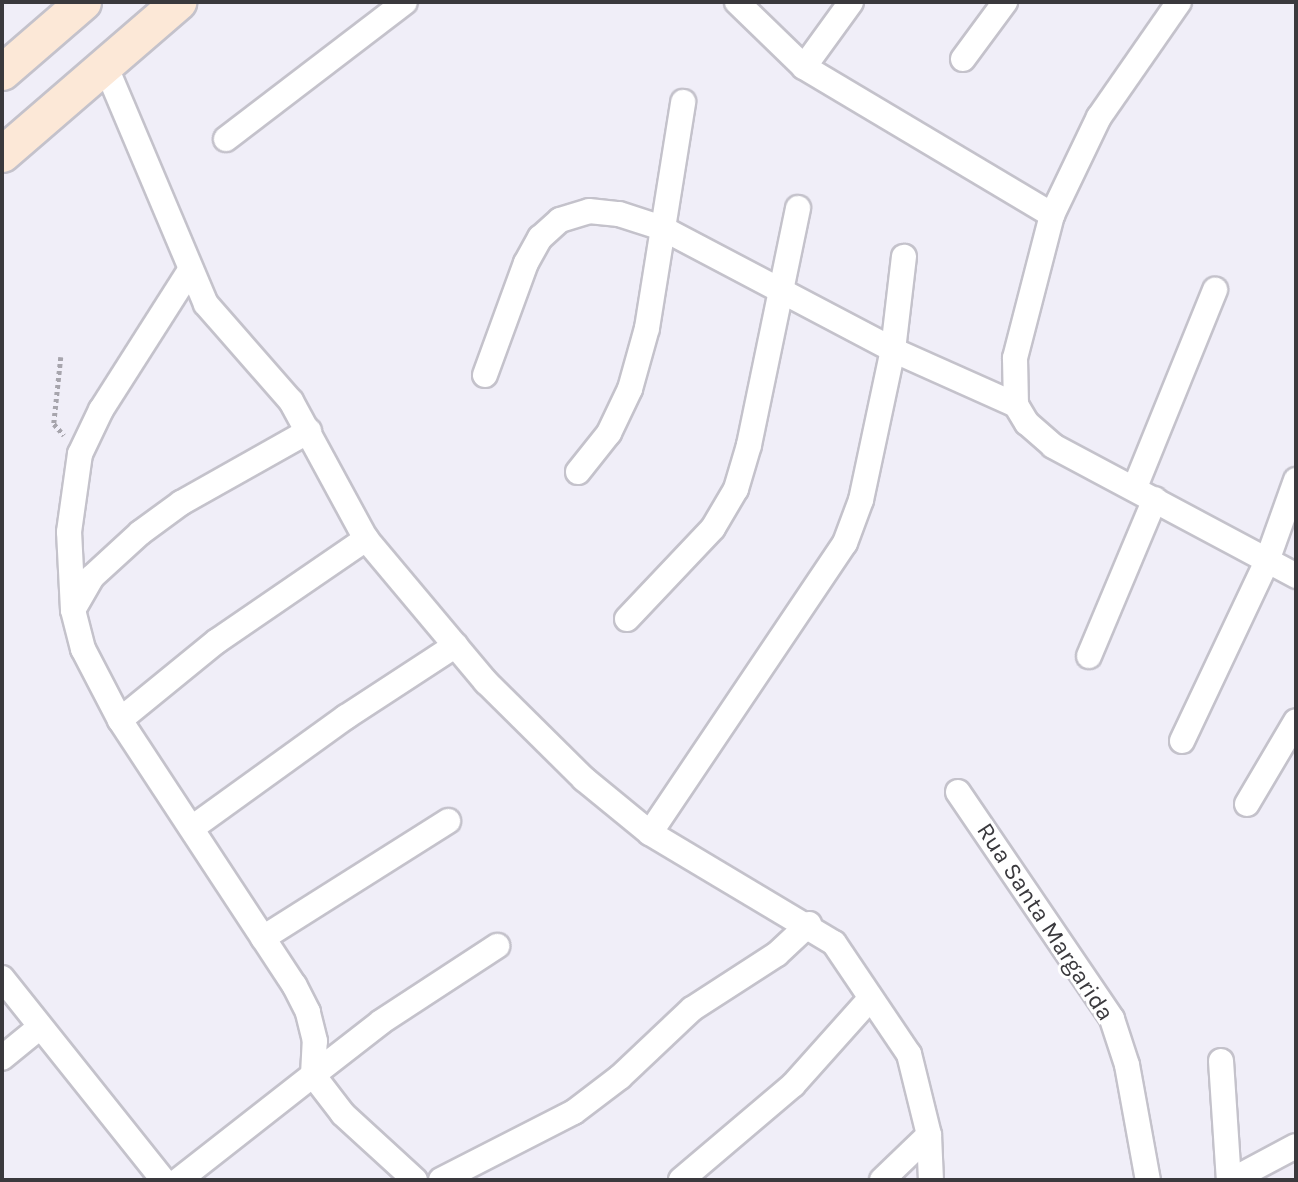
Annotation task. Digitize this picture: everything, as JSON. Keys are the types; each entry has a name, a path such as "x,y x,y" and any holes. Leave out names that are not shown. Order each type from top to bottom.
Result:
{"street":[{"path":"2,72 83,2"},
{"path":"2,154 178,2"},
{"path":"226,139 405,2"},
{"path":"737,2 804,67 1052,215"},
{"path":"804,67 851,2"},
{"path":"963,59 1004,2"},
{"path":"1179,2 1099,117 1052,215 1015,358 1016,405 1027,423 1053,446 1296,576"},
{"path":"105,65 189,272 206,304 291,401 366,539 526,726 650,833 809,924 834,943 909,1054 929,1135 931,1180"},
{"path":"578,472 609,433 630,389 647,328 683,102"},
{"path":"627,619 713,528 736,489 749,445 779,287 798,208"},
{"path":"485,375 526,263 540,238 560,220 589,211 619,214 662,228 779,287 893,350 1016,405"},
{"path":"650,833 845,543 861,500 893,350 904,257"},
{"path":"189,272 101,410 80,454 69,532 73,610 83,649 120,720 263,937 308,1012 315,1041 313,1075 343,1114 415,1180"},
{"path":"1089,656 1214,290"},
{"path":"73,610 92,577 140,533 181,503 309,431"},
{"path":"1182,741 1267,561 1296,480"},
{"path":"120,720 217,641 366,539"},
{"path":"192,828 346,717 456,645"},
{"path":"1247,804 1296,721"},
{"name":"Rua Santa Margarida","path":"958,792 1112,1018 1127,1065 1148,1180"},
{"path":"263,937 448,821"},
{"path":"441,1180 574,1112 620,1077 692,1009 777,954 809,924"},
{"path":"180,1180 381,1022 497,946"},
{"path":"2,978 163,1180"},
{"path":"681,1180 747,1129 793,1085 870,999"},
{"path":"2,1058 40,1027"},
{"path":"1221,1061 1231,1180 1296,1146"},
{"path":"882,1180 929,1135"}],"path":[{"path":"61,357 54,424 80,454"}]}
